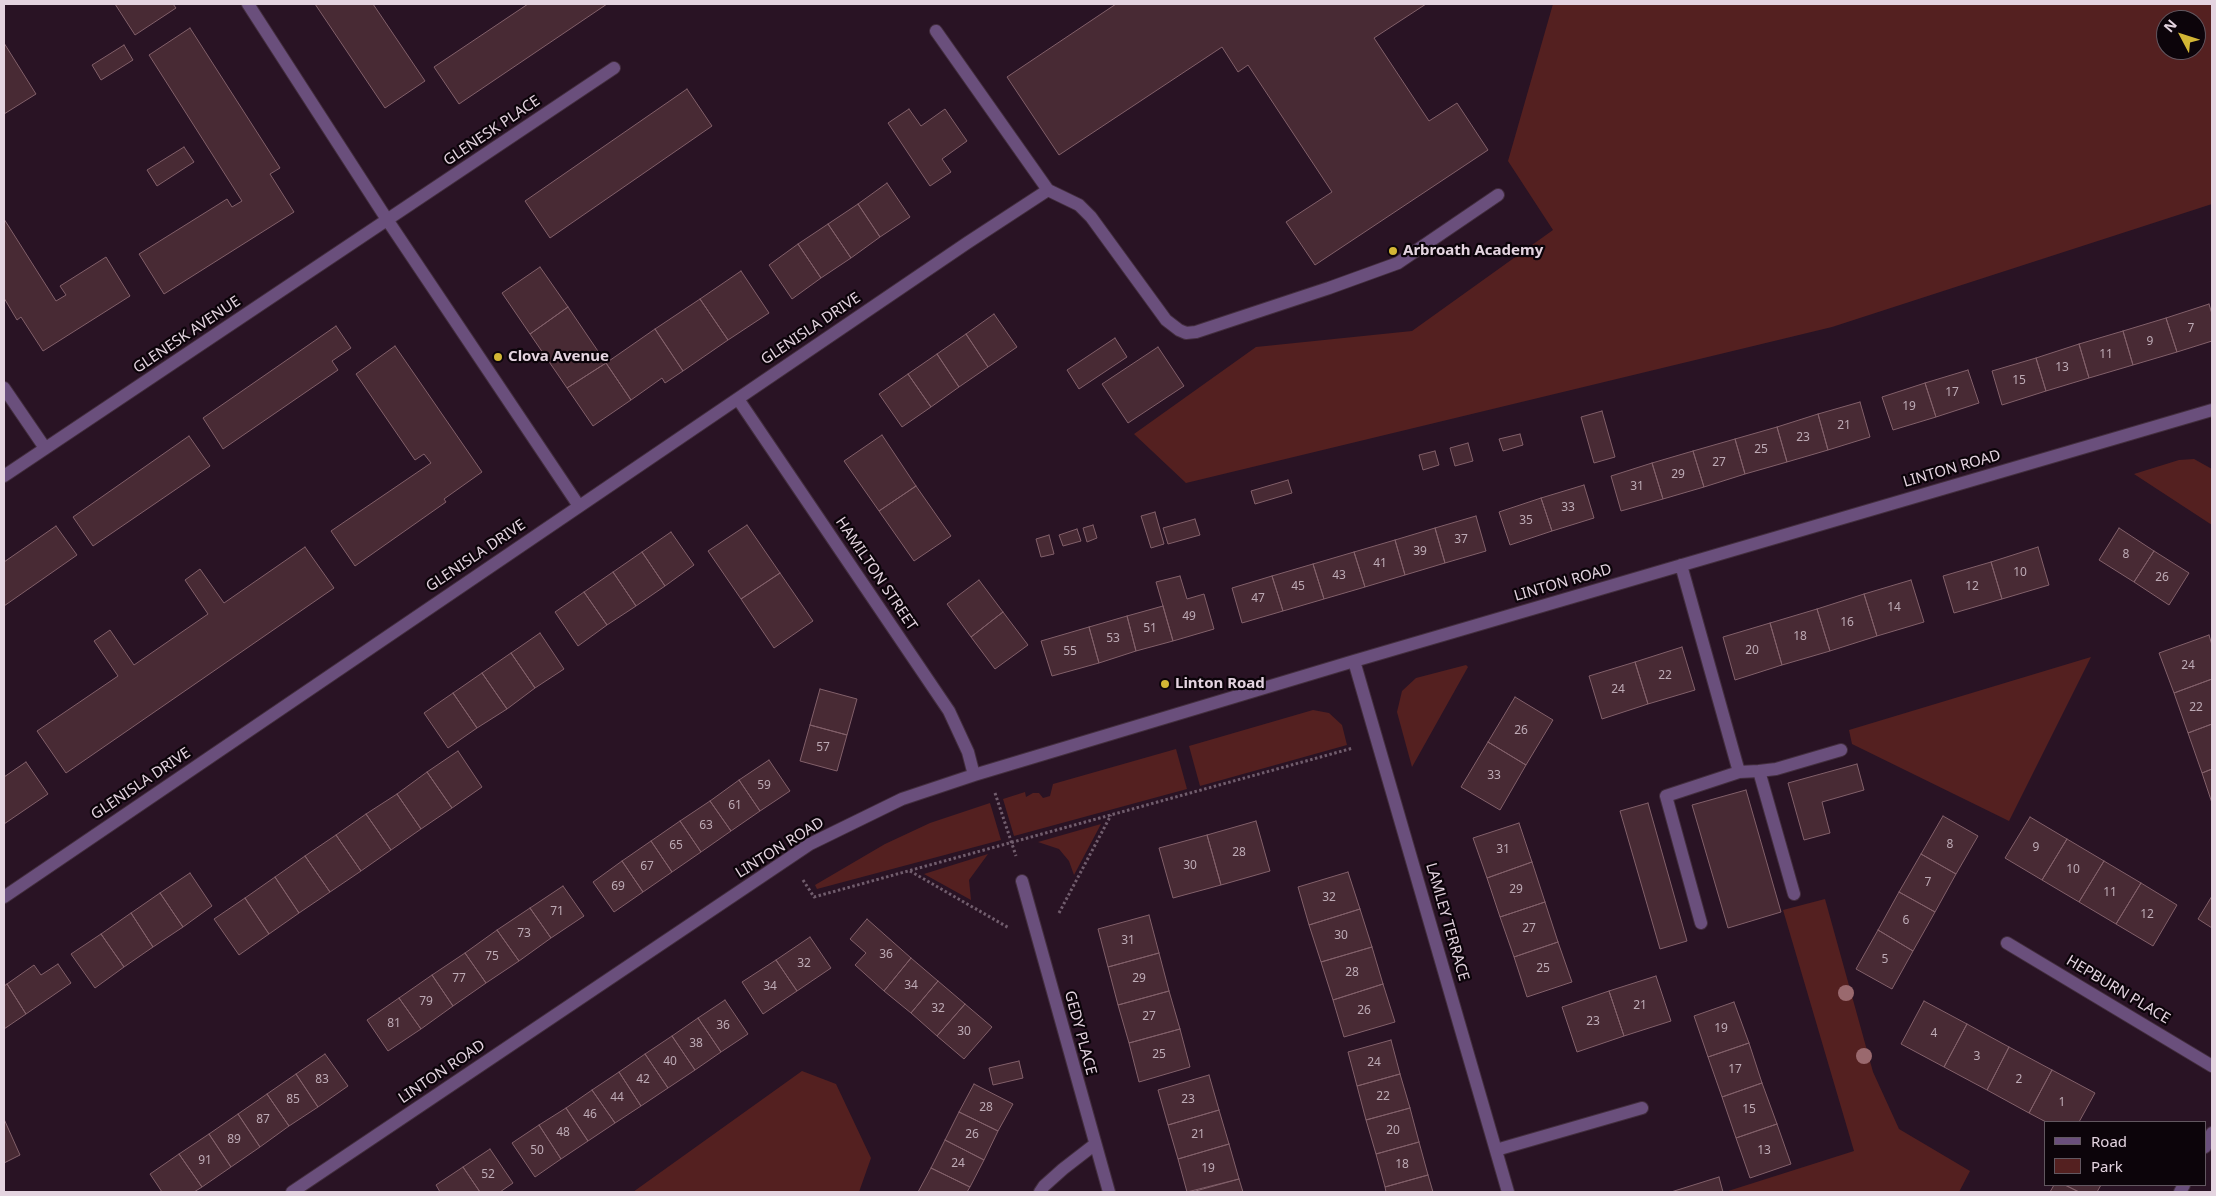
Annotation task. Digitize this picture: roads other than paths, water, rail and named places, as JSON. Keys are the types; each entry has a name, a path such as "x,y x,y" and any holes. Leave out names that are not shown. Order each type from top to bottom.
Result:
{"street":[{"path":"248,4 388,221 580,506"},
{"path":"936,31 1048,190 1079,204 1091,217 1166,320 1178,330 1186,333 1196,332 1398,263 1498,195"},
{"name":"GLENESK PLACE","path":"388,221 614,68"},
{"name":"GLENISLA DRIVE","path":"4,897 967,243 1048,190"},
{"name":"GLENESK AVENUE","path":"4,476 388,221"},
{"path":"4,388 45,448"},
{"name":"HAMILTON STREET","path":"738,399 949,711 968,752 974,775"},
{"name":"LINTON ROAD","path":"292,1192 311,1187 810,844 902,800 974,775 1354,661 2212,410"},
{"path":"1680,565 1739,772"},
{"name":"LAMLEY TERRACE","path":"1354,661 1379,741 1508,1192"},
{"path":"1701,923 1666,796 1739,772 1776,768 1841,750"},
{"path":"1759,771 1794,894"},
{"name":"GEDY PLACE","path":"1022,881 1094,1145 1109,1192"},
{"name":"HEPBURN PLACE","path":"2007,943 2212,1066"},
{"path":"1496,1150 1642,1108"},
{"path":"2206,1145 2212,1133"},
{"path":"1040,1192 1063,1169 1094,1145"}],"place":[{"name":"Arbroath Academy","path":"1393,251"},
{"name":"Clova Avenue","path":"498,357"},
{"name":"Linton Road","path":"1165,684"}]}
